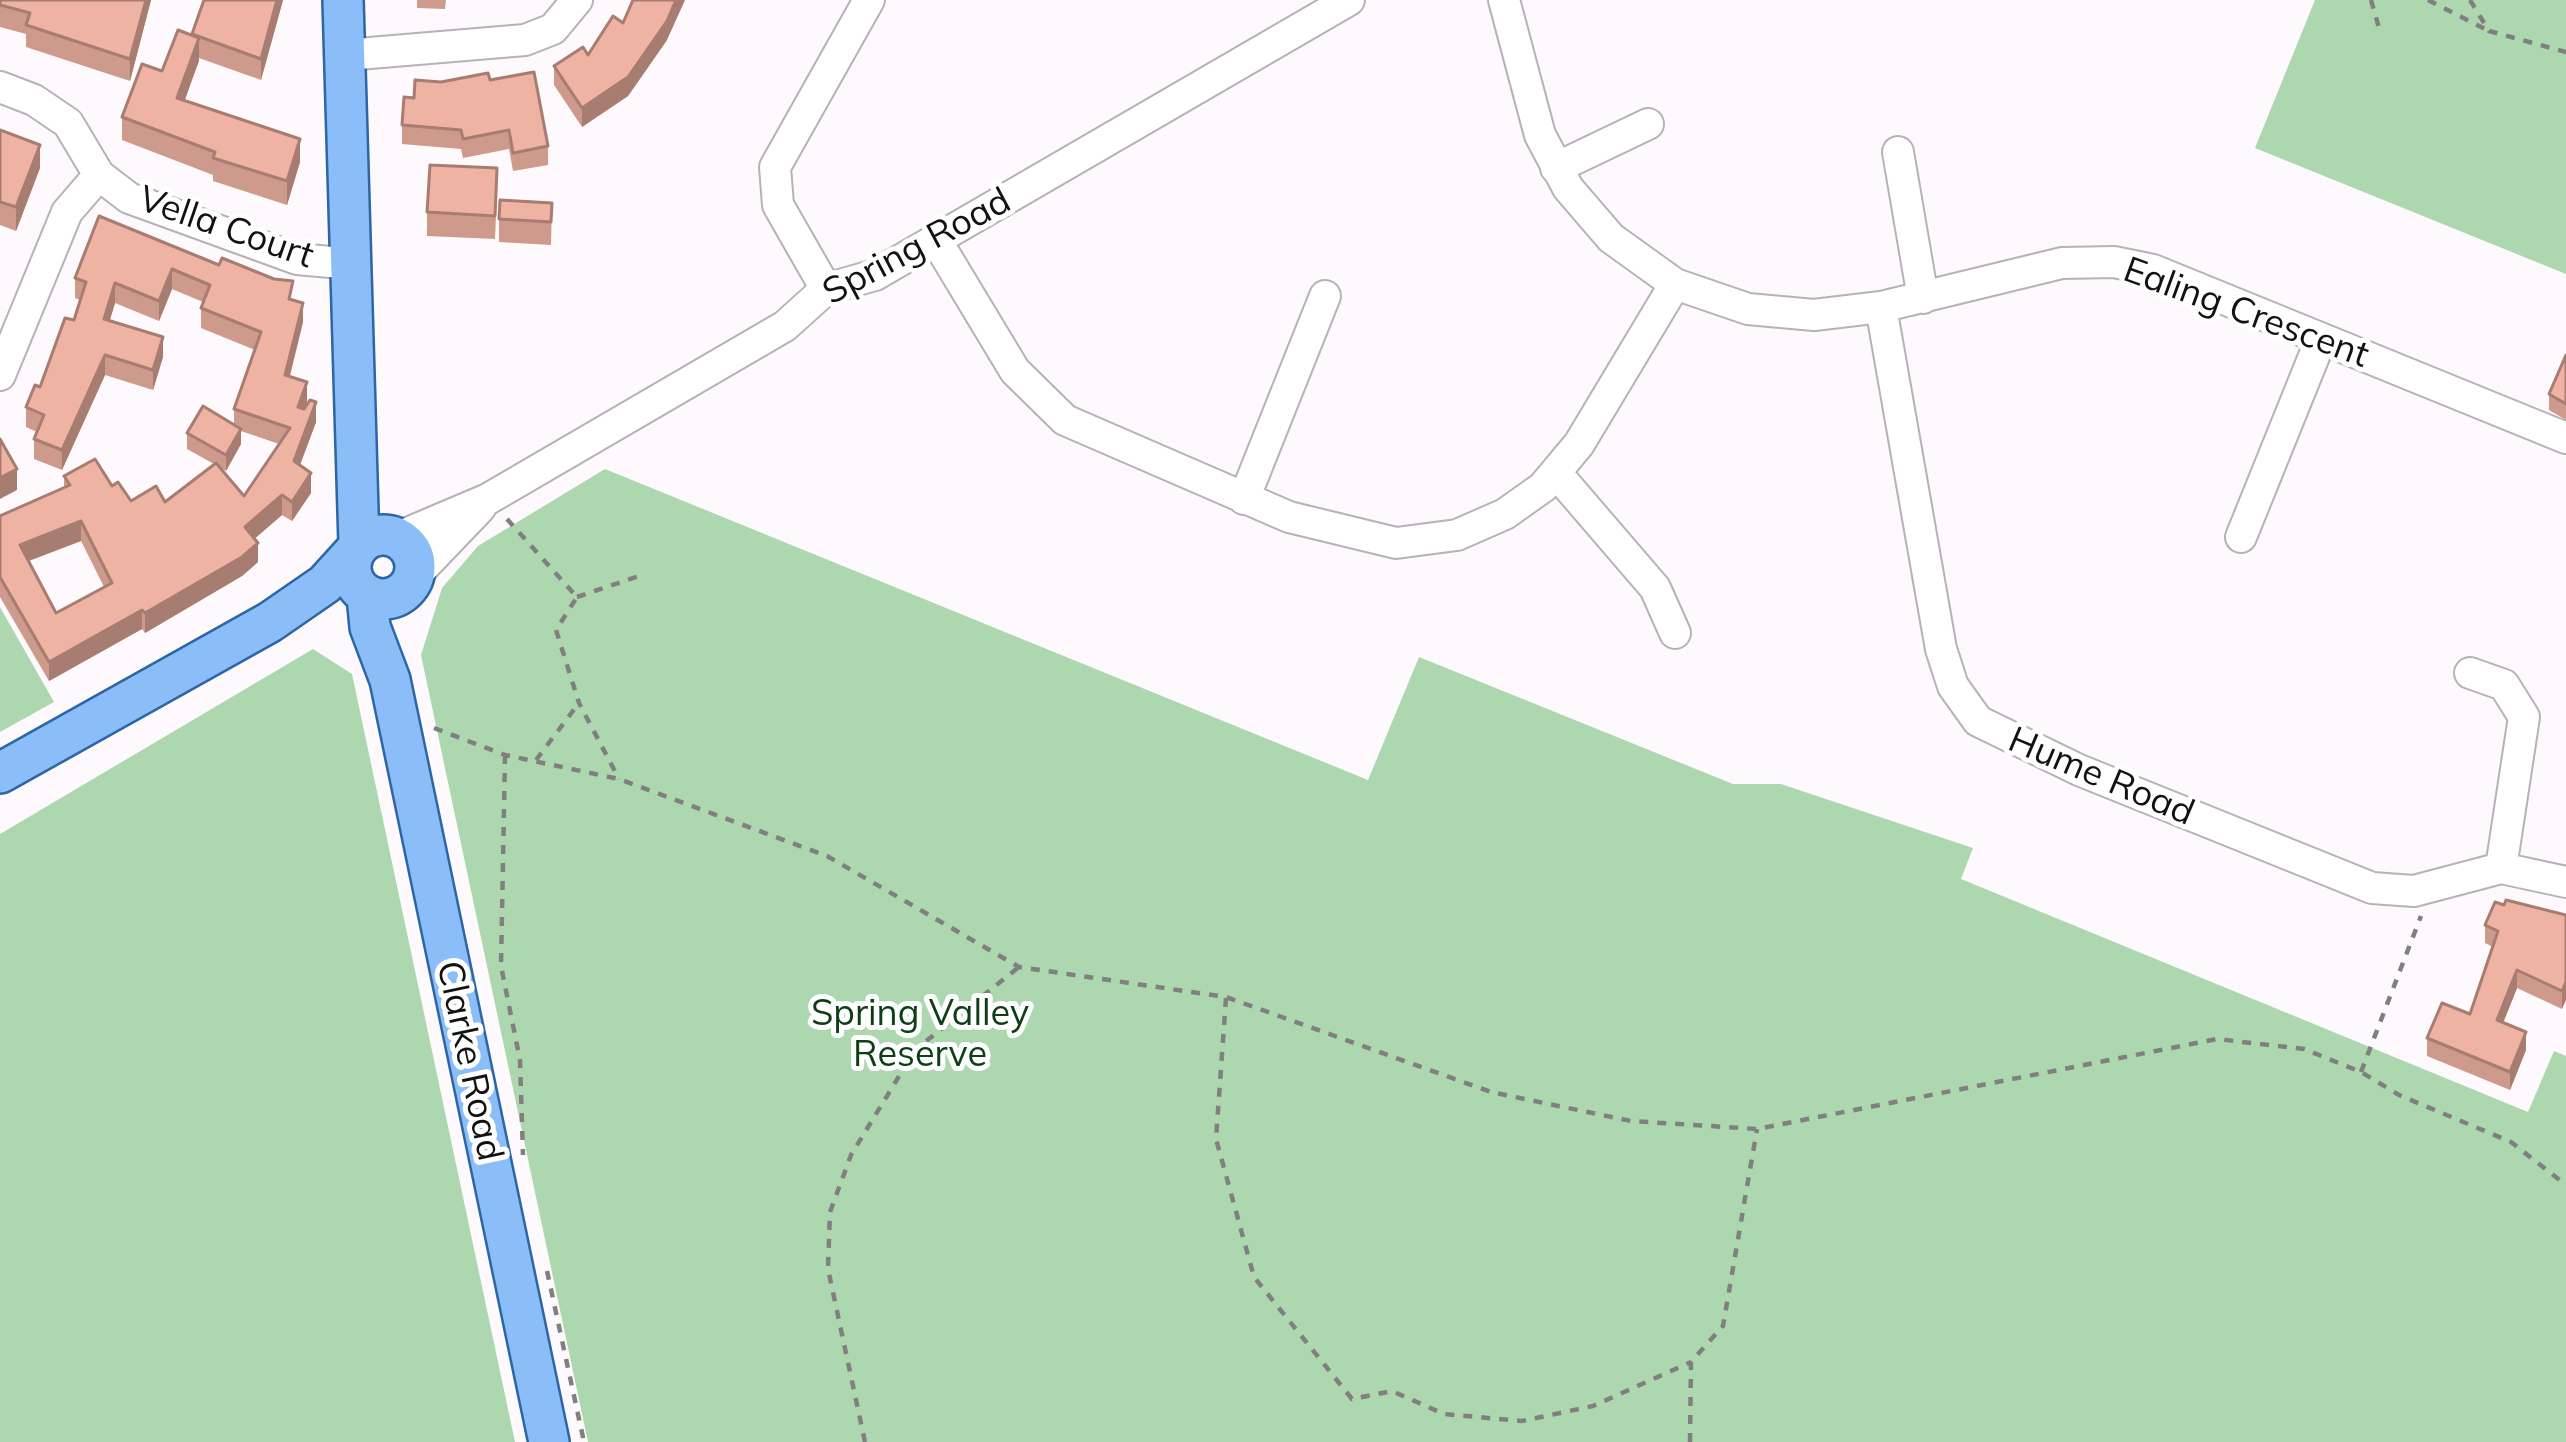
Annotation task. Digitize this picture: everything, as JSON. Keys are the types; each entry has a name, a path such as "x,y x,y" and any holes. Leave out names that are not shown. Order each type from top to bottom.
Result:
{"main road":[{"path":"343,0 360,464 354,494 376,543 412,555 411,582 386,599 365,594 351,573 376,543"},
{"name":"Spring Road","path":"0,772 270,622 376,543"},
{"name":"Clarke Road","path":"392,695 411,582"},
{"name":"Spring Road","path":"270,622 365,594"},
{"name":"Clarke Road","path":"365,594 370,627 392,695 549,1442"}],"street":[{"path":"346,55 525,40 559,25 577,0"},
{"path":"826,289 778,205 775,167 868,0"},
{"name":"Spring Road","path":"376,543 488,499 794,320 826,289 875,275 1349,0"},
{"name":"Ealing Crescent","path":"1502,5 1540,135 1556,168 1611,238 1676,284 1769,312 1836,314 1881,308 2062,263 2114,262 2153,270 2566,438"},
{"name":"Vella Court","path":"0,87 34,100 68,123 99,175 129,198 297,260 353,264"},
{"path":"1556,168 1648,124"},
{"path":"1898,152 1923,298"},
{"path":"0,375 67,212 99,175"},
{"path":"936,240 1015,371 1045,405 1087,433 1244,499 1361,538 1426,541 1457,535 1505,514 1557,474 1676,284"},
{"path":"1244,499 1325,296"},
{"name":"Hume Road","path":"1881,308 1941,649 1953,686 1971,713 2011,741 2354,882 2389,891 2432,888 2501,868 2566,882"},
{"path":"2241,537 2321,339"},
{"path":"1557,474 1655,588 1675,633"},
{"name":"Spring Road","path":"411,582 488,499"},
{"path":"2470,673 2504,685 2524,717 2525,740 2501,868"}],"path":[{"path":"2371,0 2379,28"},
{"path":"2428,0 2489,31 2566,52"},
{"path":"2470,0 2489,31"},
{"path":"488,499 577,597"},
{"path":"619,779 580,703 556,630 577,597 641,575"},
{"path":"392,695 505,755 619,779 827,856 1019,967 1226,997 1491,1092 1631,1121 1757,1129 2217,1039 2304,1049 2361,1072 2399,1095 2511,1142 2566,1185"},
{"path":"536,760 580,703"},
{"path":"505,755 501,966 520,1060 527,1174"},
{"path":"2361,1072 2432,888"},
{"path":"865,1442 827,1269 830,1212 850,1155 915,1050 1019,967"},
{"path":"1226,997 1216,1139 1254,1276 1352,1399 1392,1391 1444,1414 1522,1421 1593,1406 1691,1361 1723,1326 1757,1129"},
{"path":"546,1264 584,1442"},
{"path":"1690,1442 1691,1361"}],"green space":[{"path":"2315,0 2566,0 2566,274 2255,148"},
{"name":"Spring Valley Reserve","path":"605,469 1368,780 1419,657 1733,784 1781,784 1973,848 1961,879 2528,1112 2554,1051 2566,1056 2566,1442 588,1442 421,655 442,588 478,546"},
{"path":"0,607 54,702 0,732"},
{"path":"313,649 352,674 515,1442 0,1442 0,834"}],"building":[{"path":"0,0 146,0 130,59 26,25 30,13 0,5"},
{"path":"204,0 277,0 261,59 192,34"},
{"path":"633,0 676,0 628,77 582,108 554,66 583,47 588,55 613,16 623,23"},
{"path":"178,30 199,38 177,98 300,139 287,181 213,158 215,152 122,117 142,64 162,71"},
{"path":"534,72 548,146 513,153 509,130 463,139 461,130 402,125 404,97 414,98 415,80 441,82 488,73 490,80"},
{"path":"0,130 40,145 16,207 0,202"},
{"path":"430,165 497,168 495,216 427,212"},
{"path":"500,200 552,203 551,222 499,219"},
{"path":"99,216 219,265 222,258 274,279 293,281 289,299 303,303 285,375 307,382 298,407 316,402 294,461 311,473 292,502 282,495 245,527 258,543 145,613 142,610 49,662 0,577 0,516 70,485 64,476 95,459 112,486 118,482 131,501 156,486 165,502 216,463 244,496 290,428 234,409 261,332 201,308 210,285 172,269 159,301 115,283 104,319 163,337 153,370 105,355 62,450 34,439 44,415 26,407 35,385 40,387 65,318 74,320 86,282 75,278","holes":["81,521 112,583 56,613 20,545"]},
{"path":"2566,355 2566,404 2549,394"},
{"path":"203,406 241,429 226,455 187,433"},
{"path":"0,439 17,469 0,478"},
{"path":"2506,900 2566,915 2562,991 2517,970 2497,1020 2526,1032 2510,1072 2427,1038 2442,1003 2470,1014 2498,931 2485,925 2495,902 2504,905"}]}
